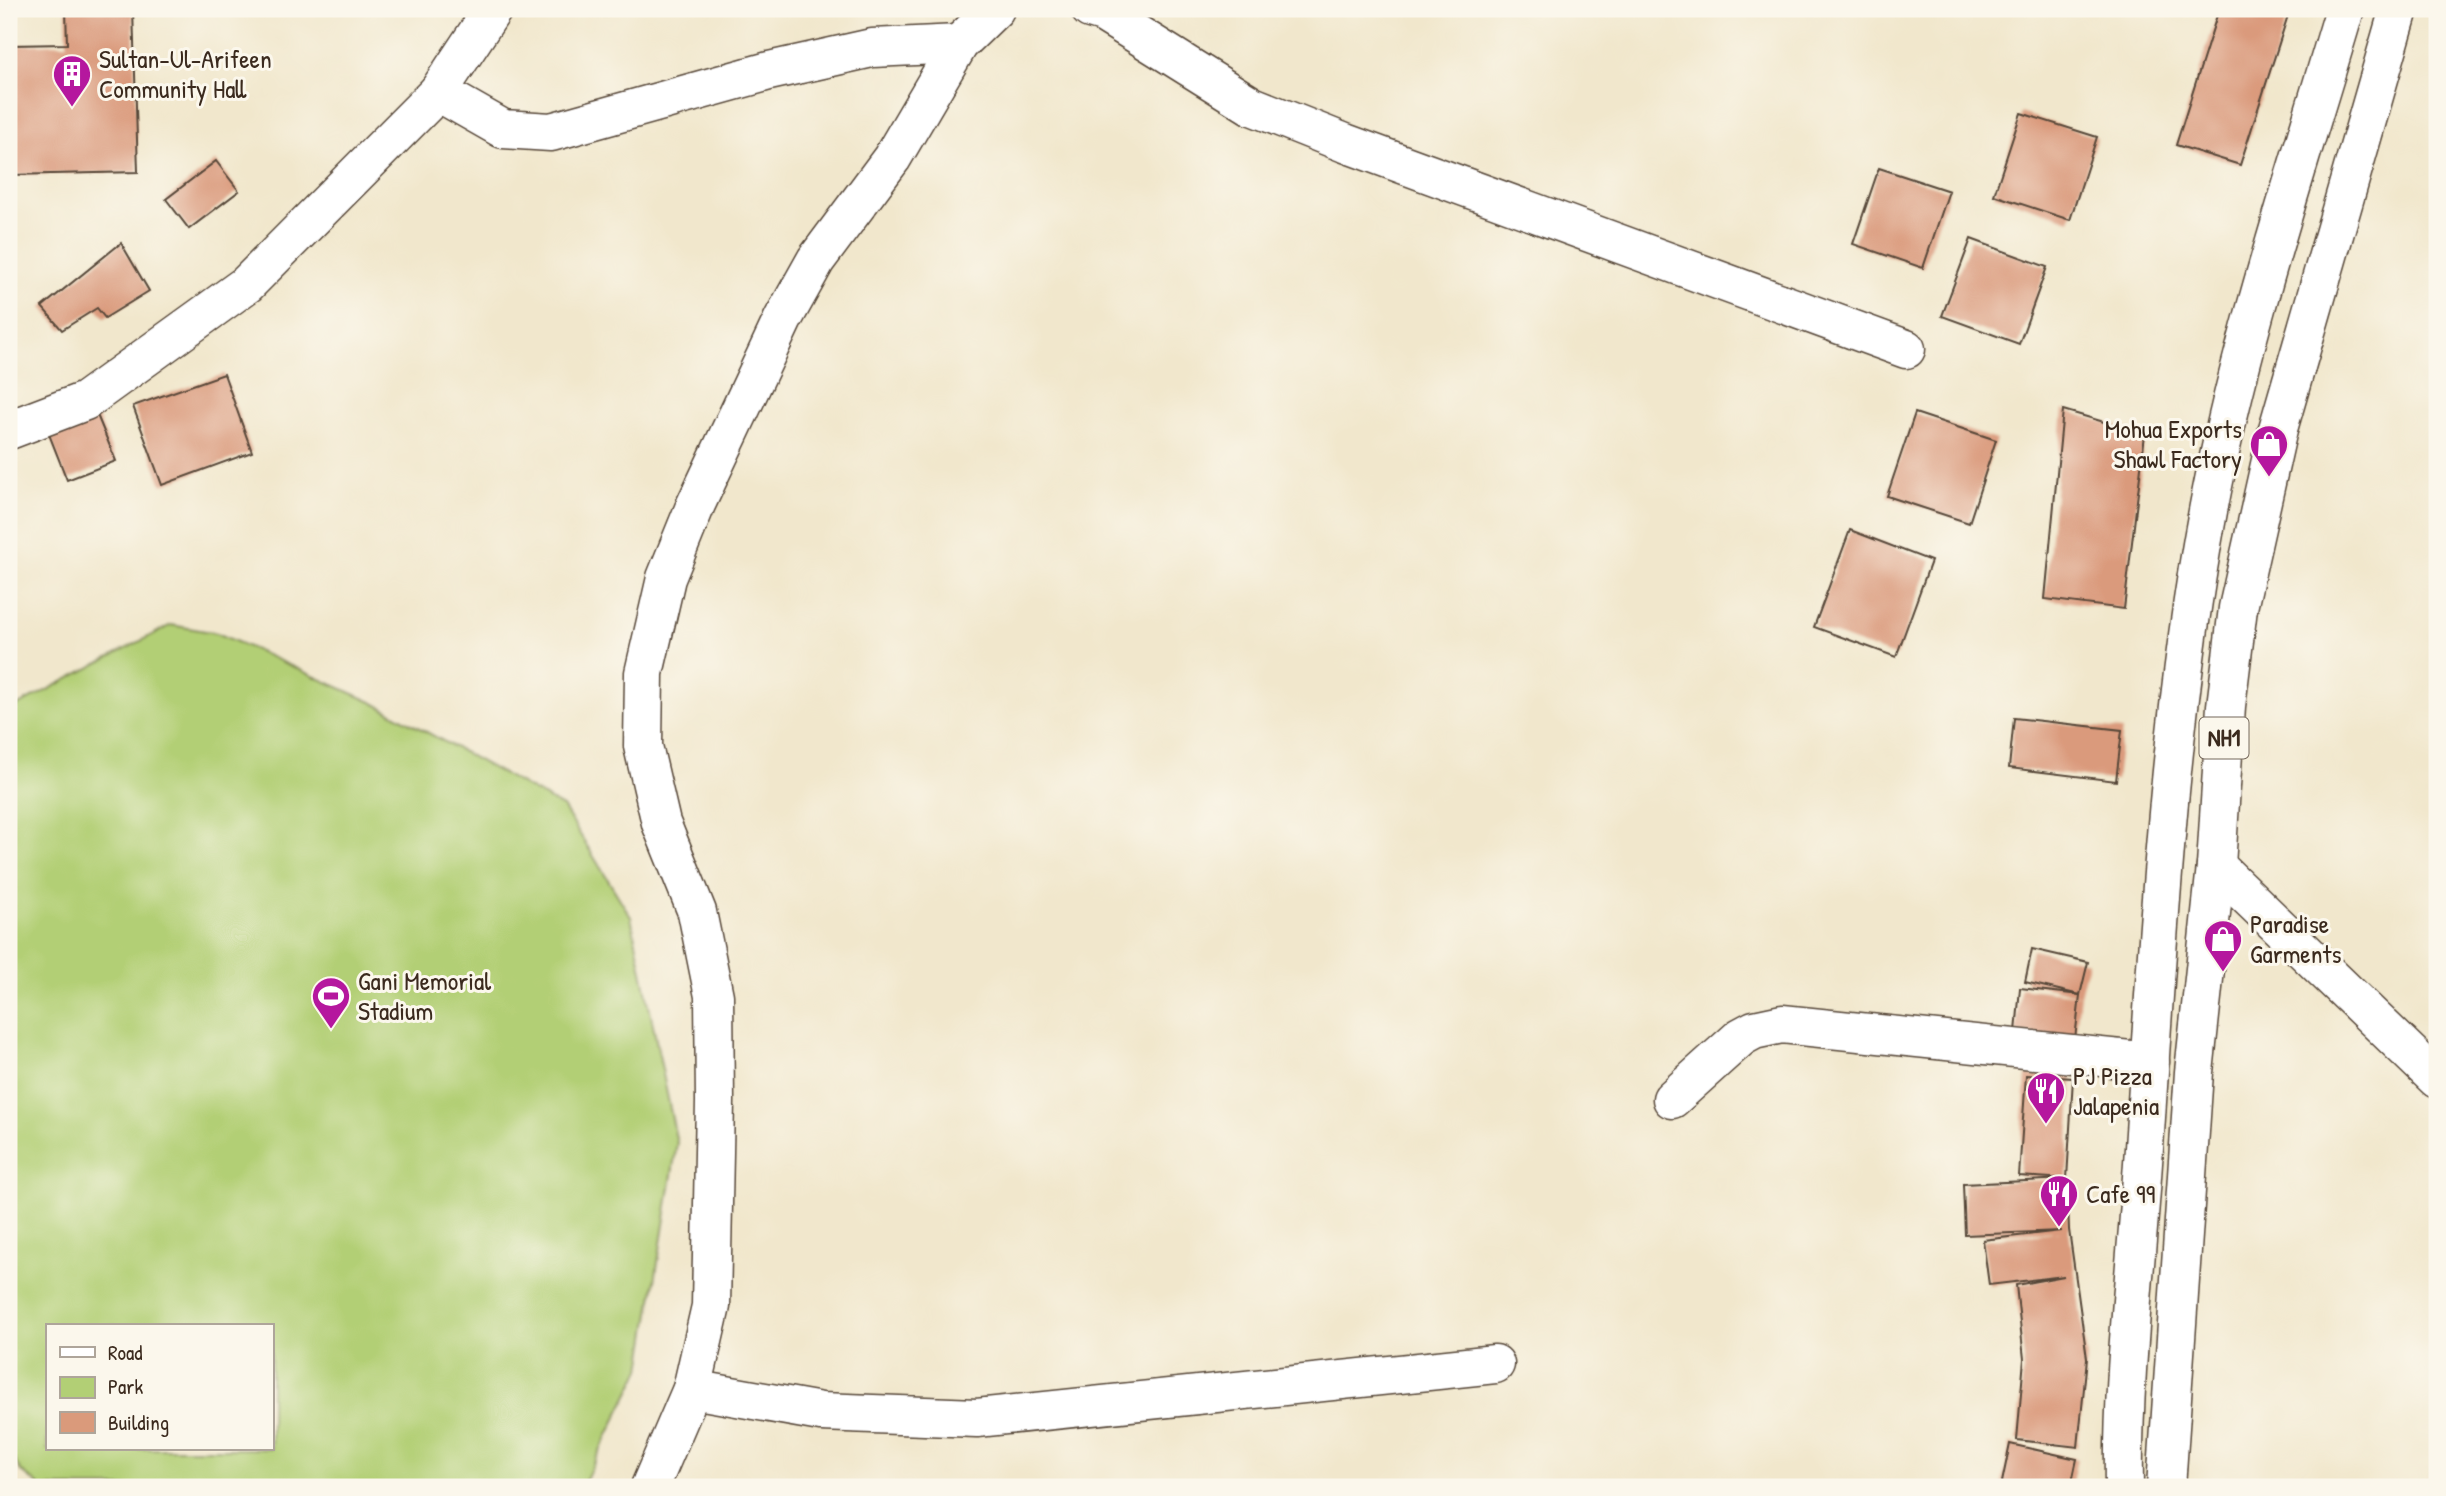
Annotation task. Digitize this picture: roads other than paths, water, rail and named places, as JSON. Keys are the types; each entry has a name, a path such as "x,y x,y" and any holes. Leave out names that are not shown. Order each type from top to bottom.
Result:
{"main road":[{"path":"9,429 85,401 247,284 438,92 493,9"},
{"path":"650,1487 692,1389 710,1306 714,996 697,912 661,823 643,746 644,673 666,578 696,504 783,319 816,260 892,158 959,44 995,9"},
{"path":"1090,9 1103,13 1252,106 1345,144 1906,349"},
{"name":"NH1","path":"2124,1487 2150,1062 2181,698 2196,585 2226,426 2345,9"},
{"name":"NH1","path":"2166,1487 2194,1072 2216,866 2226,706 2238,608 2278,429 2399,9"},
{"path":"438,92 503,129 551,132 769,71 872,48 959,44"},
{"path":"2181,698 2226,706"},
{"path":"2216,866 2437,1079"},
{"path":"1672,1099 1741,1037 1754,1030 1782,1024 2150,1062"},
{"path":"692,1389 821,1412 977,1418 1495,1364"}],"place":[{"name":"Sultan-Ul-Arifeen Community Hall","path":"72,108"},
{"name":"Mohua Exports Shawl Factory","path":"2269,478"},
{"name":"Paradise Garments","path":"2223,973"},
{"name":"Gani Memorial Stadium","path":"331,1030"},
{"name":"PJ Pizza Jalapenia","path":"2046,1125"},
{"name":"Cafe 99","path":"2059,1228"}]}
